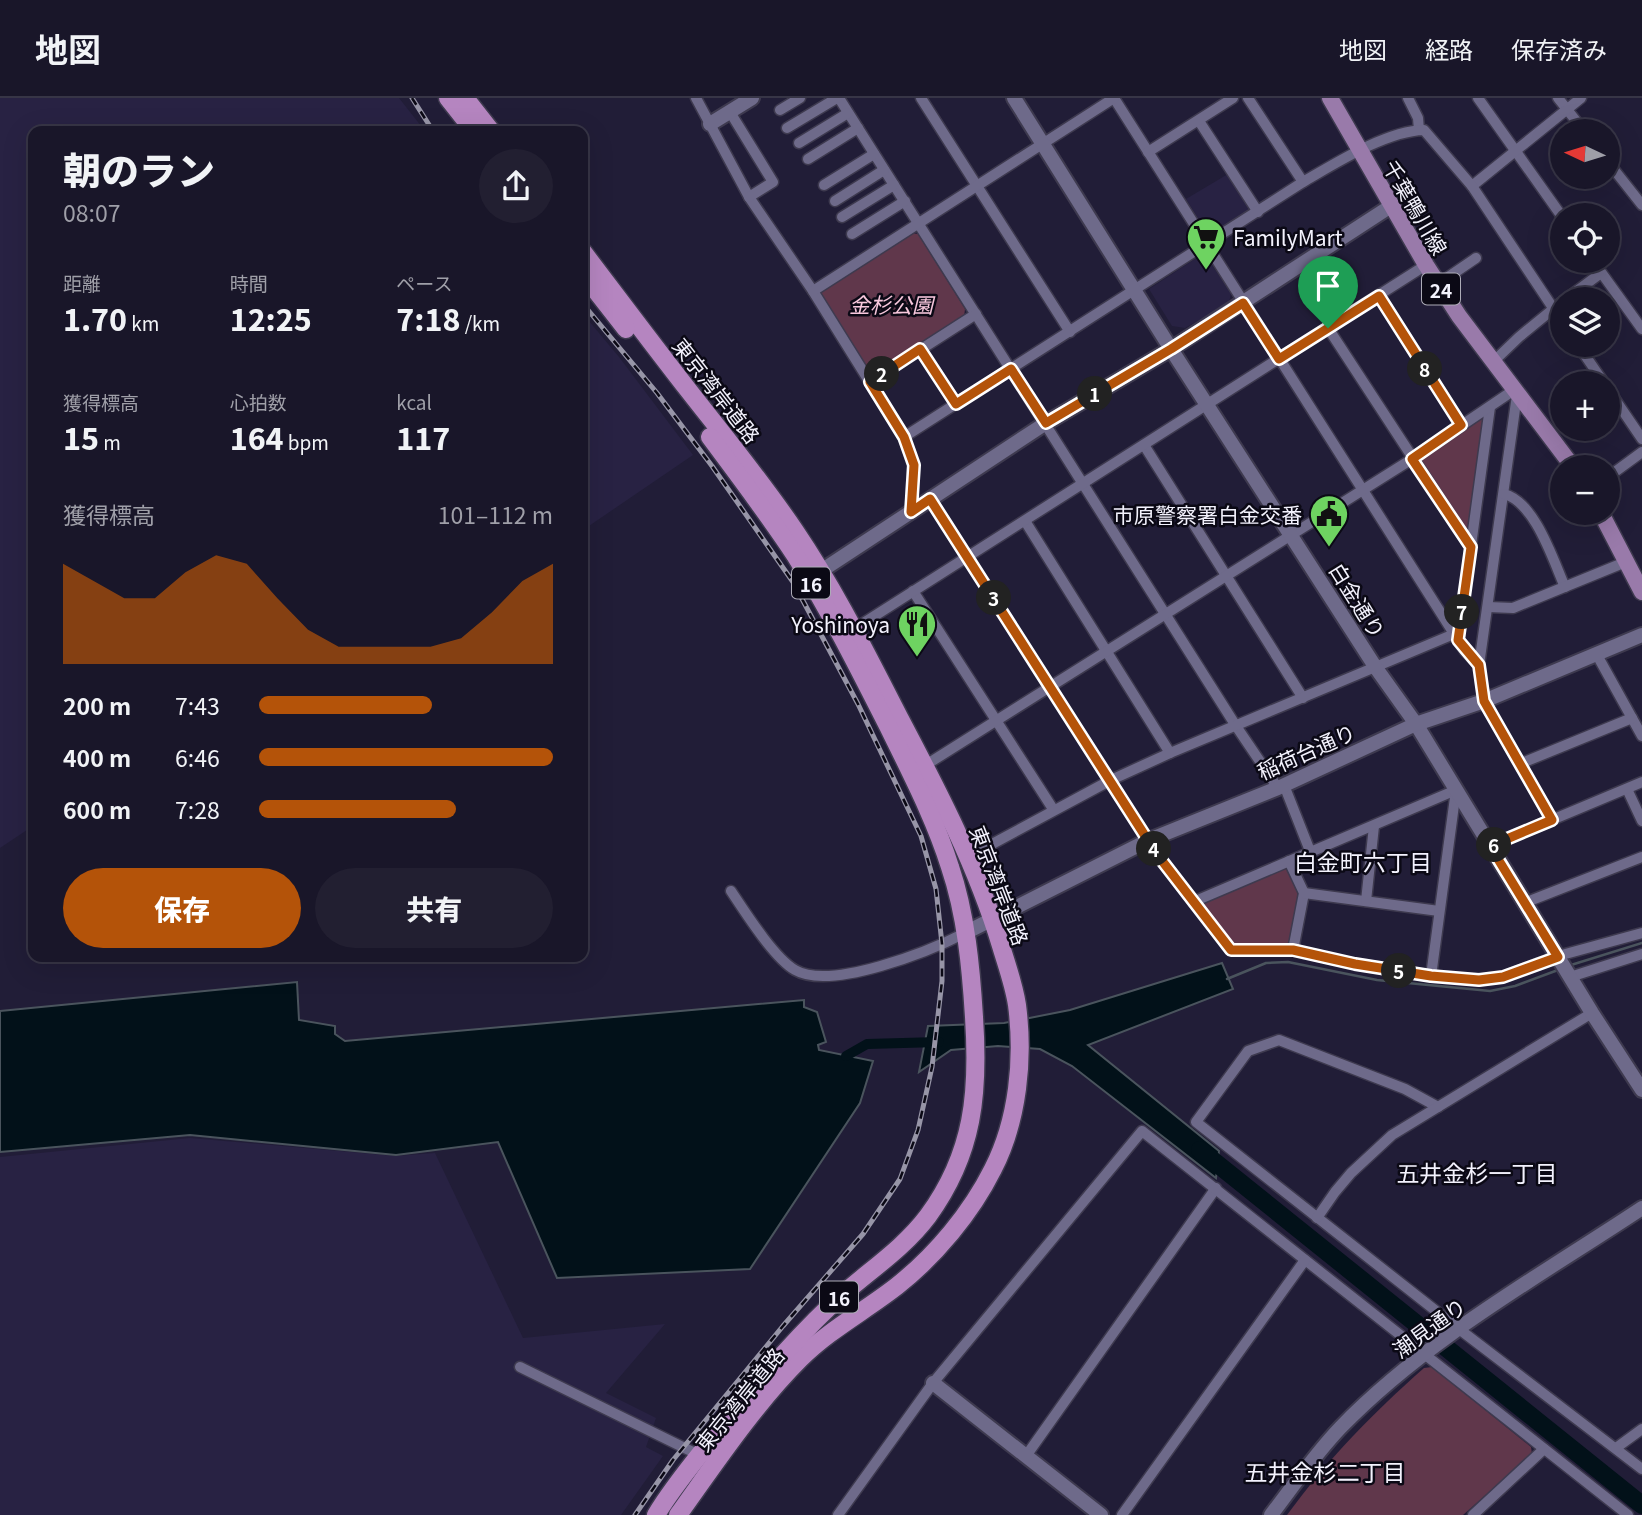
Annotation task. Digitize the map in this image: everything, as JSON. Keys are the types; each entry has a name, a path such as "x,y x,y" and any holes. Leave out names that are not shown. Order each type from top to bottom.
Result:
{"highway":[{"path":"448,98 470,126"},
{"path":"466,98 487,126"},
{"name":"東京湾岸道路","path":"588,259 756,477 821,571 853,629 918,769 950,865 965,933 972,992 977,1063 969,1132 957,1166 938,1202 917,1230 830,1306 764,1374 707,1459 678,1515"},
{"name":"東京湾岸道路","path":"588,280 679,396 795,556 918,769 968,857 993,919 1015,993 1019,1034 1019,1063 1011,1121 1000,1155 959,1221 922,1265 891,1291 833,1331 801,1359 656,1515"}],"main road":[{"name":"千葉鴨川線","path":"1330,98 1437,284 1564,455"},
{"path":"1608,525 1642,592"}],"street":[{"path":"696,98 750,197 813,291 904,437 914,465 911,512"},
{"path":"710,124 752,98"},
{"path":"780,110 800,98"},
{"path":"787,128 838,98 1237,726 1281,786 1310,851"},
{"path":"922,98 1070,332"},
{"name":"白金通り","path":"1014,98 1171,349 1376,668 1416,724 1524,903 1642,1090"},
{"path":"813,291 1114,98 1456,637 1479,665"},
{"path":"1148,152 1233,98"},
{"path":"1248,98 1303,182"},
{"path":"1408,98 1418,118 1419,130"},
{"path":"1478,98 1552,203"},
{"path":"1558,98 1574,119"},
{"path":"1472,186 1581,98"},
{"path":"730,112 773,183 750,197"},
{"path":"799,142 848,113"},
{"path":"1199,121 1258,212"},
{"path":"808,159 858,128"},
{"path":"904,437 1303,182 1359,150 1419,130 1424,130 1430,136 1472,186 1550,304"},
{"path":"824,185 874,154"},
{"path":"835,201 884,170"},
{"path":"1620,177 1642,205"},
{"path":"842,217 894,185"},
{"path":"852,234 905,201"},
{"path":"821,571 1046,423 1171,349 1391,206"},
{"path":"1437,284 1476,258"},
{"path":"853,629 1426,265"},
{"path":"1581,287 1600,273"},
{"path":"1602,273 1642,329"},
{"path":"1379,296 1461,425"},
{"path":"1493,362 1550,312"},
{"path":"870,382 976,314"},
{"path":"1328,328 1471,547"},
{"path":"920,349 956,404"},
{"path":"918,769 1515,392"},
{"path":"1515,392 1504,494 1479,665 1484,701 1552,820"},
{"path":"1456,637 1490,407"},
{"path":"1620,407 1642,439"},
{"path":"1144,445 1303,698"},
{"path":"1620,468 1642,452"},
{"path":"1504,494 1512,496 1538,525 1565,587"},
{"path":"930,499 1156,853 1231,950 1293,950 1355,964 1431,976 1479,980 1503,977 1558,957 1642,933"},
{"path":"1025,521 1170,753"},
{"path":"1488,607 1513,608 1628,561"},
{"path":"912,591 1053,809"},
{"name":"稲荷台通り","path":"965,933 1149,840 1281,786 1416,724 1484,701 1642,635"},
{"path":"968,857 1053,809 1170,753 1456,637"},
{"path":"1597,654 1642,736"},
{"path":"1521,763 1632,718"},
{"path":"1490,846 1642,782"},
{"path":"1627,789 1642,821"},
{"path":"1193,902 1456,790"},
{"path":"1431,976 1456,790"},
{"path":"1366,901 1374,826"},
{"path":"1524,903 1642,857"},
{"path":"1289,862 1304,893 1293,950"},
{"path":"731,891 787,965 805,975 846,975 934,947 965,933"},
{"path":"1304,893 1439,911"},
{"path":"1570,977 1642,954"},
{"path":"1317,1218 1335,1192 1366,1158 1392,1135 1592,1013"},
{"path":"1438,1107 1405,1089 1279,1040 1248,1051 1196,1122 1642,1469"},
{"path":"838,1515 933,1383 1142,1131 1422,1355 1628,1515"},
{"path":"1026,1456 1216,1188"},
{"name":"潮見通り","path":"1271,1515 1315,1456 1341,1427 1422,1355 1642,1208"},
{"path":"1122,1515 1305,1260"},
{"path":"520,1367 707,1459"},
{"path":"933,1383 1101,1515"},
{"path":"1616,1448 1642,1429"},
{"path":"1473,1515 1544,1449"}],"shaded area":[{"path":"0,98 399,98 421,126 28,126 28,829 0,848"},
{"path":"1228,174 1249,206 1247,213 1214,234 1206,231 1186,199"},
{"path":"1204,253 1231,293 1229,303 1185,328 1172,326 1149,289"},
{"path":"588,320 619,357 693,455 588,527"},
{"path":"1222,963 1233,989 1088,1045 1219,1151 1216,1178 1072,1066 1040,1049 998,1046 951,1050 919,1072 928,1026 1004,1023 1070,1010"},
{"path":"297,982 299,1020 335,1026 335,1034 345,1041 804,1000 804,1007 817,1012 826,1042 818,1045 819,1050 873,1061 860,1103 750,1269 557,1278 498,1142 396,1155 190,1135 0,1152 0,1011"},
{"path":"190,1138 396,1156 435,1153 523,1338 665,1324 606,1393 656,1418 646,1447 663,1456 621,1515 0,1515 0,1157"}],"green space":[{"name":"金杉公園","path":"911,233 918,234 965,309 964,317 875,374 869,373 819,297 821,290"},
{"path":"1490,407 1471,547 1412,459"},
{"path":"1289,861 1304,893 1293,950 1231,950 1193,902"},
{"path":"1432,1367 1531,1447 1532,1454 1463,1515 1287,1515 1318,1475 1386,1402 1424,1368"}],"waterway":[{"path":"1571,965 1642,943"},
{"path":"1227,979 1266,963 1288,962 1377,980 1490,991 1515,986 1558,970"},
{"path":"846,1056 867,1044 939,1042"},
{"path":"1200,1150 1642,1505"}],"railway":[{"path":"412,98 430,126"},
{"path":"588,310 657,393 793,582 858,704 921,836 936,889 942,944 942,981 932,1067 918,1130 900,1179 863,1234 673,1460 635,1515"}],"place":[{"name":"FamilyMart","path":"1206,271"},
{"name":"市原警察署白金交番","path":"1329,548"},
{"name":"Yoshinoya","path":"917,658"}],"district":[{"name":"白金町六丁目","path":"1363,861"},
{"name":"五井金杉一丁目","path":"1477,1172"},
{"name":"五井金杉二丁目","path":"1325,1471"}],"route":[{"path":"1379,296 1461,425 1412,459 1471,547 1458,640 1479,665 1484,701 1552,820 1490,846 1558,957 1503,977 1479,980 1431,976 1355,964 1293,950 1231,950 1156,853 930,499 911,512 914,465 904,437 870,382 920,349 956,404 1011,369 1046,423 1243,303 1279,359 1328,328 1379,296"}]}
